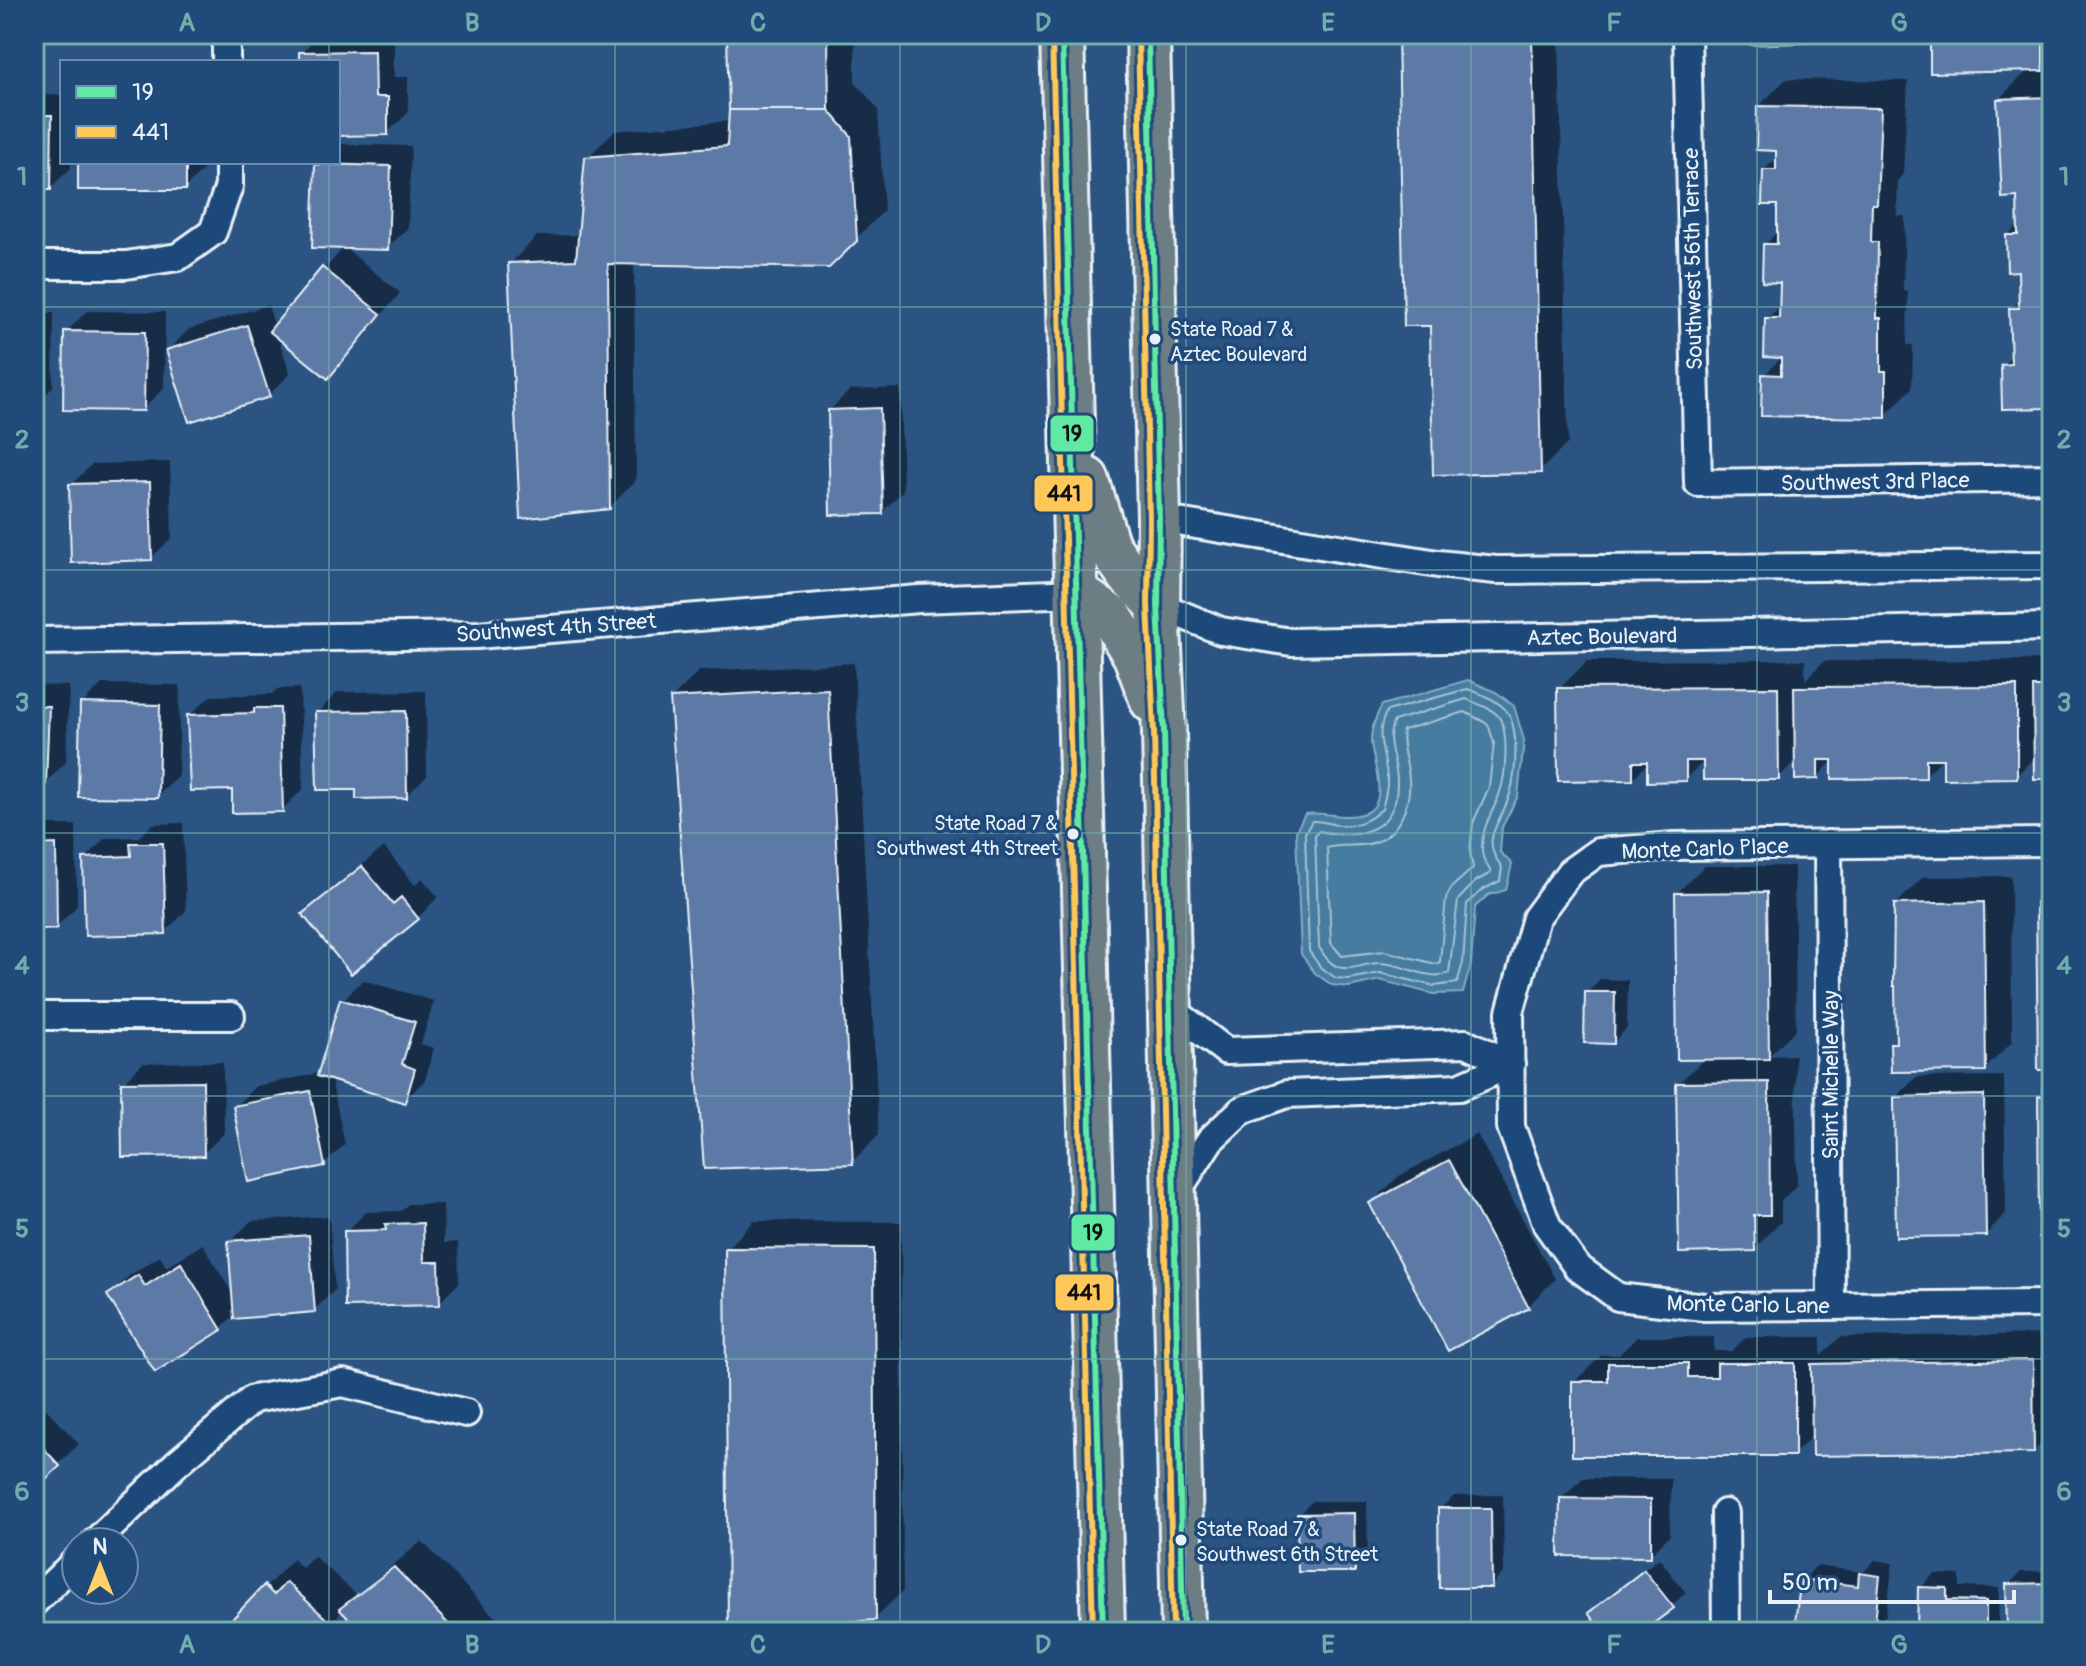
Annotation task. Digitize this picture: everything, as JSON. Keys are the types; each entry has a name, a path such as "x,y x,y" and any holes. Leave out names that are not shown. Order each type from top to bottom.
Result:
{"main road":[{"path":"1062,34 1106,1623"},
{"path":"1148,34 1159,519 1158,605 1164,732 1183,1632"},
{"path":"1072,432 1108,546 1131,578 1158,605"},
{"path":"1077,593 1111,617 1135,656 1164,732"}],"street":[{"path":"226,34 226,60"},
{"name":"Southwest 56th Terrace","path":"1687,34 1698,483"},
{"path":"34,265 126,265 178,257 213,232 229,186 229,164"},
{"name":"Southwest 3rd Place","path":"1698,483 2052,478"},
{"path":"1159,519 1438,564 1496,570 2052,565"},
{"name":"Southwest 4th Street","path":"34,641 477,635 919,599 1077,593"},
{"name":"Aztec Boulevard","path":"1158,605 1221,631 1291,642 2052,627"},
{"name":"Monte Carlo Place","path":"1511,1064 1510,1012 1536,918 1570,872 1598,852 1674,846 2052,842"},
{"name":"Saint Michelle Way","path":"1828,844 1831,1306"},
{"path":"1170,1008 1226,1051 1466,1043 1511,1064"},
{"path":"34,1016 231,1016"},
{"path":"1174,1196 1210,1140 1242,1110 1287,1094 1459,1087 1511,1064"},
{"name":"Monte Carlo Lane","path":"1511,1064 1511,1127 1547,1225 1577,1267 1618,1297 1704,1307 2052,1304"},
{"path":"112,1526 177,1463 253,1399 343,1383 466,1413"},
{"path":"1725,1513 1726,1632"},
{"path":"34,1602 60,1577"}],"green space":[{"path":"1750,34 1805,34 1805,43 1750,45"},
{"path":"1830,34 1878,34 1878,40 1830,43"}],"water":[{"path":"1468,680 1496,692 1514,706 1524,740 1518,796 1502,827 1500,852 1512,864 1506,890 1488,895 1475,907 1471,964 1463,993 1433,994 1380,980 1349,987 1332,985 1315,973 1301,954 1296,831 1305,814 1355,816 1371,809 1376,802 1378,782 1371,735 1382,705"}],"building":[{"path":"727,34 828,34 829,110 729,110"},
{"path":"1398,34 1532,34 1541,473 1433,475 1430,326 1404,326"},
{"path":"2043,38 2043,71 1930,73 1930,39"},
{"path":"374,51 375,97 388,97 388,135 340,136 340,60 299,60 299,52"},
{"path":"2052,97 2052,408 2002,409 2001,365 2011,364 2009,308 2019,308 2018,271 2007,272 2006,235 2018,235 2017,197 2002,198 1997,99"},
{"path":"1757,106 1881,108 1877,204 1872,204 1871,242 1878,242 1877,318 1881,318 1881,371 1886,371 1886,418 1761,416 1762,374 1781,375 1781,358 1764,357 1765,318 1779,318 1780,283 1762,282 1763,244 1777,244 1777,205 1762,205 1763,170 1776,170 1776,151 1756,150"},
{"path":"729,110 829,110 851,136 857,241 829,268 608,264 610,509 520,519 508,263 576,260 585,157 727,146"},
{"path":"34,115 52,115 51,190 34,190"},
{"path":"78,164 186,164 186,190 78,190"},
{"path":"315,164 391,166 388,250 312,248"},
{"path":"322,267 381,314 328,379 269,331"},
{"path":"247,325 270,397 189,422 166,350"},
{"path":"64,331 145,332 144,411 63,410"},
{"path":"880,408 883,514 830,515 828,410"},
{"path":"150,482 152,560 71,563 69,484"},
{"path":"2017,686 2017,778 1943,779 1943,759 1926,759 1926,778 1832,779 1832,760 1818,760 1818,779 1795,780 1794,687"},
{"path":"1778,687 1779,780 1703,780 1703,761 1686,761 1686,781 1647,782 1647,762 1633,762 1633,780 1558,781 1557,688"},
{"path":"2033,687 2052,687 2052,779 2034,779"},
{"path":"828,689 853,1164 704,1169 670,698"},
{"path":"80,703 160,705 158,798 78,797"},
{"path":"34,706 49,706 46,784 34,784"},
{"path":"254,708 280,708 283,812 232,813 232,790 190,791 187,715 254,713"},
{"path":"406,711 407,798 356,799 356,790 317,790 315,712"},
{"path":"130,843 163,843 166,934 85,936 83,858 131,856"},
{"path":"56,844 57,929 34,929 34,845"},
{"path":"362,866 393,904 401,897 419,919 351,974 302,914"},
{"path":"1767,892 1769,1059 1677,1060 1675,893"},
{"path":"1984,902 1986,1071 1891,1072 1890,1043 1896,1043 1894,904"},
{"path":"2036,902 2052,902 2052,1070 2038,1070"},
{"path":"1585,992 1615,992 1614,1044 1584,1043"},
{"path":"340,999 415,1022 402,1064 415,1069 405,1103 317,1076"},
{"path":"203,1081 204,1156 122,1157 121,1082"},
{"path":"1769,1082 1770,1215 1754,1215 1755,1251 1679,1253 1676,1083"},
{"path":"310,1091 325,1166 248,1182 233,1106"},
{"path":"1984,1095 1986,1236 1896,1237 1894,1097"},
{"path":"2038,1096 2052,1096 2052,1237 2039,1237"},
{"path":"1449,1160 1529,1308 1448,1351 1369,1203"},
{"path":"423,1223 424,1262 439,1262 440,1305 345,1307 344,1231 386,1230 385,1224"},
{"path":"309,1235 315,1312 234,1319 228,1241"},
{"path":"725,1248 874,1249 876,1620 728,1630"},
{"path":"181,1263 222,1330 155,1372 107,1295 138,1275 145,1286"},
{"path":"2033,1360 2034,1453 1812,1456 1811,1364"},
{"path":"1608,1363 1688,1363 1688,1377 1717,1377 1717,1363 1795,1363 1795,1456 1572,1456 1572,1381 1608,1381"},
{"path":"2049,1364 2052,1364 2052,1455 2050,1455"},
{"path":"34,1438 60,1466 34,1490"},
{"path":"1560,1498 1651,1499 1651,1557 1559,1556"},
{"path":"1438,1508 1491,1508 1492,1588 1439,1588"},
{"path":"1354,1513 1355,1572 1298,1572 1297,1514"},
{"path":"394,1567 456,1632 362,1632 339,1609"},
{"path":"1644,1570 1674,1608 1642,1632 1603,1632 1588,1613"},
{"path":"1859,1573 1880,1576 1874,1631 1795,1621 1801,1579 1858,1586"},
{"path":"286,1582 331,1623 323,1632 220,1632 264,1585 274,1595"},
{"path":"2052,1583 2052,1632 2007,1632 2006,1584"},
{"path":"1918,1587 1947,1588 1947,1600 1986,1601 1986,1632 1917,1632"}],"transit line":[{"name":"441","path":"1052,34 1093,1632"},
{"name":"19","path":"1062,34 1103,1632"},
{"name":"441","path":"1138,34 1149,519 1148,605 1154,732 1173,1632"},
{"name":"19","path":"1148,34 1159,519 1158,605 1164,732 1183,1632"}],"place":[{"name":"State Road 7 & Aztec Boulevard","path":"1155,339"},
{"name":"State Road 7 & Southwest 4th Street","path":"1073,834"},
{"name":"State Road 7 & Southwest 6th Street","path":"1181,1540"}]}
